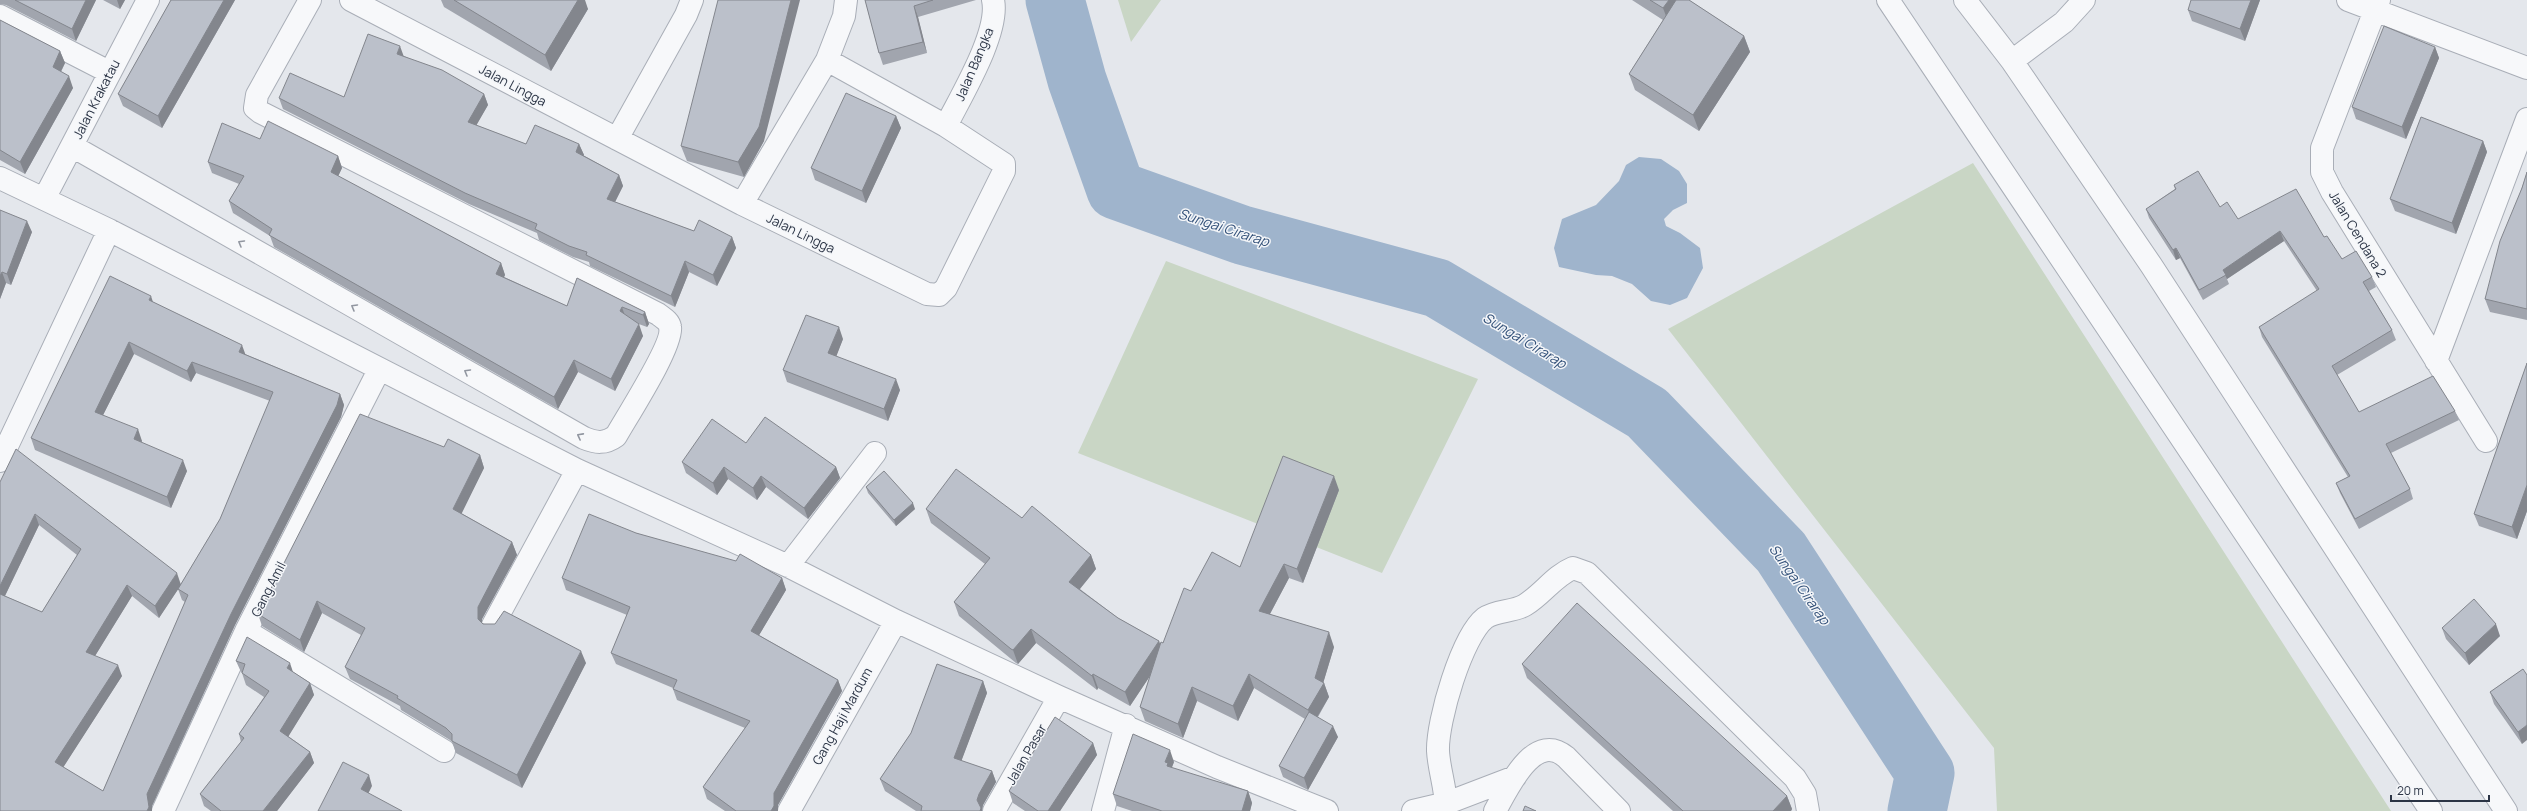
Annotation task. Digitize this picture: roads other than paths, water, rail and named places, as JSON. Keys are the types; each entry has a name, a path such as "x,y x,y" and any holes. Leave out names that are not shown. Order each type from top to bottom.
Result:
{"street":[{"name":"Jalan Krakatau","path":"44,199 109,72 148,0"},
{"path":"72,146 584,438 593,442 608,442 616,436 666,348 671,328 668,322 658,314 260,112 256,108 256,95 310,0"},
{"name":"Jalan Lingga","path":"351,0 742,204 927,294 939,295 946,288 1005,168 1000,159 946,126 827,60"},
{"path":"617,139 686,16 692,0"},
{"path":"742,204 827,60 844,16 846,0"},
{"name":"Jalan Bangka","path":"946,126 988,38 994,15 993,0"},
{"path":"1888,0 2431,811"},
{"path":"1965,0 2012,60 2151,266 2506,811"},
{"path":"2012,60 2064,22 2084,0"},
{"path":"2348,0 2377,6 2527,68"},
{"name":"Jalan Cendana 2","path":"2377,6 2322,148 2322,172 2332,192 2486,441"},
{"path":"0,16 109,72"},
{"path":"2436,361 2527,119"},
{"path":"0,178 109,230 379,370 577,470 788,566 896,621 1059,697 1217,767 1327,811"},
{"path":"0,461 109,230"},
{"name":"Gang Amil","path":"163,811 246,631 379,370"},
{"path":"788,566 874,453"},
{"path":"493,625 577,470"},
{"path":"1446,807 1440,767 1439,728 1442,710 1475,629 1486,618 1524,605 1559,576 1573,568 1587,573 1795,778 1805,794 1808,811"},
{"name":"Gang Haji Mardum","path":"789,811 896,621"},
{"path":"246,631 444,751"},
{"name":"Jalan Pasar","path":"994,811 1059,697"},
{"path":"1103,811 1126,726"},
{"path":"1495,811 1515,777 1537,752 1547,748 1558,751 1619,811"},
{"path":"1413,811 1446,807 1515,777"}],"water":[{"path":"1639,157 1661,159 1679,171 1687,184 1687,203 1673,210 1664,219 1666,226 1680,233 1700,248 1703,268 1687,298 1670,305 1651,301 1632,284 1612,276 1596,275 1559,267 1554,248 1562,219 1596,205 1619,181 1626,165"}],"waterway":[{"name":"Sungai Cirarap","path":"1055,0 1077,80 1116,190 1242,235 1437,288 1647,413 1781,552 1925,773 1917,811"}]}
